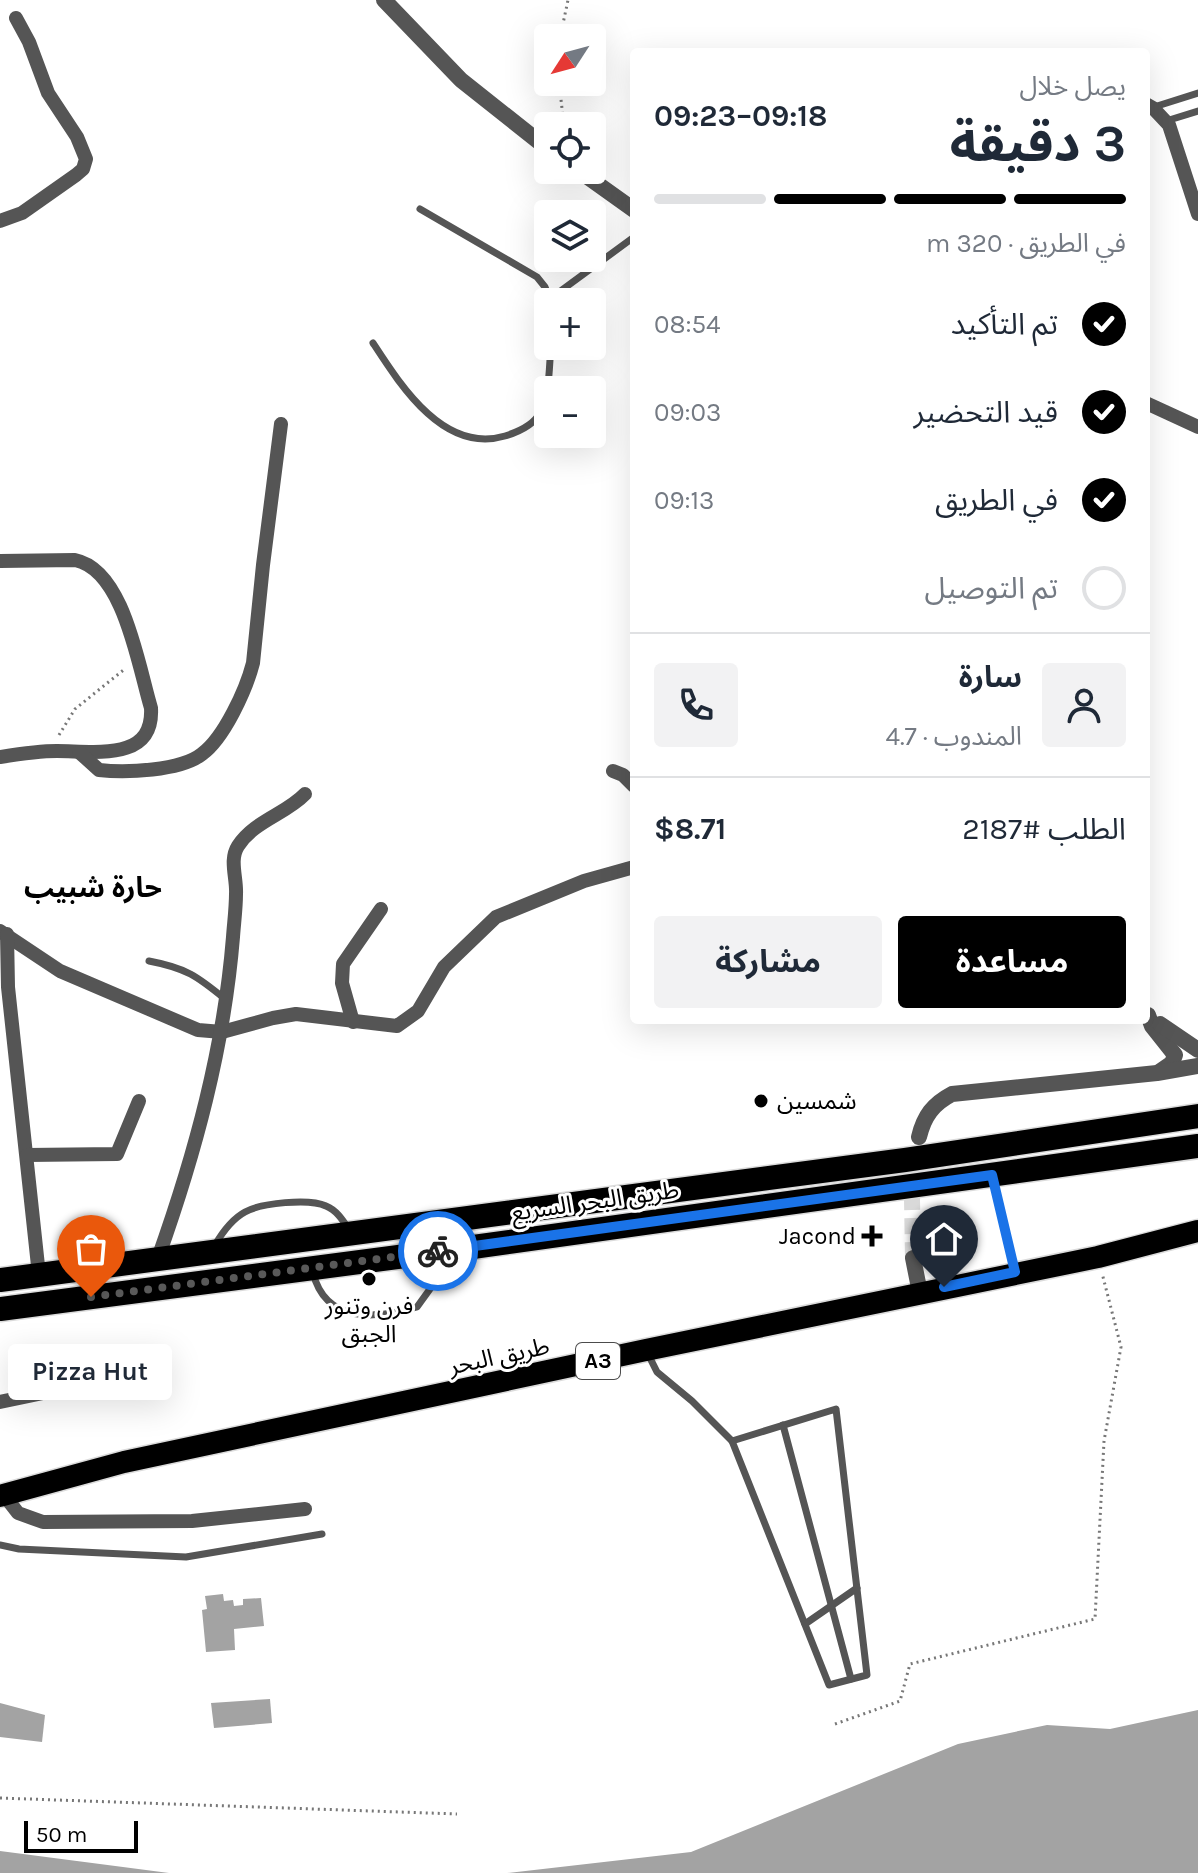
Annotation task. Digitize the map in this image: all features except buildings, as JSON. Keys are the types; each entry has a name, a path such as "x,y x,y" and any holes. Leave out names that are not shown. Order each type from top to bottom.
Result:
{"highway":[{"name":"طريق البحر السريع","path":"0,1280 905,1160 1198,1116"},
{"name":"طريق البحر السريع","path":"0,1309 1198,1146"},
{"name":"طريق البحر","path":"2,1495 124,1462 1015,1272 1098,1257 1198,1231"}],"street":[{"path":"384,0 461,80 534,138"},
{"path":"0,221 22,213 76,175 83,169 86,159 77,137 48,93 29,42 16,18"},
{"path":"1150,106 1166,121 1175,139 1198,214"},
{"path":"598,184 630,207"},
{"path":"1150,405 1198,427"},
{"path":"79,752 99,770 149,769 194,760 217,738 249,678 253,663 281,424"},
{"path":"0,561 63,559 86,562 100,573 122,609 151,708 150,729 138,743 125,749 55,751 0,757"},
{"path":"613,771 630,782"},
{"path":"158,1258 197,1140 222,1032 236,892 234,855 247,835 305,794"},
{"path":"3,933 60,971 198,1030 222,1032 296,1014 397,1026 418,1011 444,967 496,917 584,881 630,868"},
{"path":"353,1022 340,973 381,909"},
{"path":"3,933 39,1275"},
{"path":"1150,1017 1198,1050"},
{"path":"1150,1022 1175,1055 1172,1063 1157,1073"},
{"path":"919,1137 925,1117 937,1103 952,1094 1198,1066"},
{"path":"27,1155 117,1154 139,1101"},
{"path":"913,1258 920,1293"},
{"path":"0,1402 112,1382"},
{"path":"2,1495 18,1513 43,1522 218,1520 305,1509"}],"lane":[{"path":"1150,106 1198,93"},
{"path":"1166,121 1198,111"},
{"path":"420,209 537,277 544,288"},
{"path":"567,288 630,240"},
{"path":"373,343 401,385 433,418 468,437 496,439 518,432 539,415 550,360"},
{"path":"149,961 178,966 198,977 227,1001"},
{"path":"992,1175 1015,1272"},
{"path":"212,1252 226,1229 246,1211 273,1205 310,1202 327,1206 338,1214 351,1233"},
{"path":"312,1267 317,1288 337,1307 358,1317 417,1307 430,1289 444,1251"},
{"path":"646,1350 657,1372 732,1441 829,1685 867,1675 836,1409 732,1441"},
{"path":"783,1425 851,1679"},
{"path":"0,1545 19,1549 186,1557 322,1534"},
{"path":"805,1624 857,1588"}],"path":[{"path":"563,24 568,0"},
{"path":"55,751 60,732 75,709 100,686 137,661"},
{"path":"835,1724 900,1701 910,1664 1095,1619 1104,1441 1121,1347 1098,1257"},
{"path":"0,1798 457,1814"}],"shaded area":[{"path":"223,1594 224,1601 233,1600 234,1606 243,1605 243,1599 261,1598 264,1626 234,1629 235,1650 206,1652 202,1610 207,1609 205,1596"},
{"path":"270,1699 272,1723 214,1728 211,1703"},
{"path":"0,1703 45,1715 42,1742 0,1737"},
{"path":"1198,1710 1198,1873 507,1873 691,1852 958,1744 1047,1725 1110,1729"},
{"path":"0,1851 169,1873 0,1873"}],"tunnel":[{"path":"913,1258 914,1176"}],"way so far":[{"path":"91,1297 438,1251"}],"place":[{"name":"شمسين","path":"761,1101"},
{"name":"Jacond","path":"872,1236"},
{"name":"فرن وتنور الجبق","path":"369,1279"},
{"name":"Pizza Hut","path":"91,1297"}],"district":[{"name":"حارة شبيب","path":"93,887"}],"route":[{"path":"438,1251 992,1175 1015,1272 944,1287"}]}
